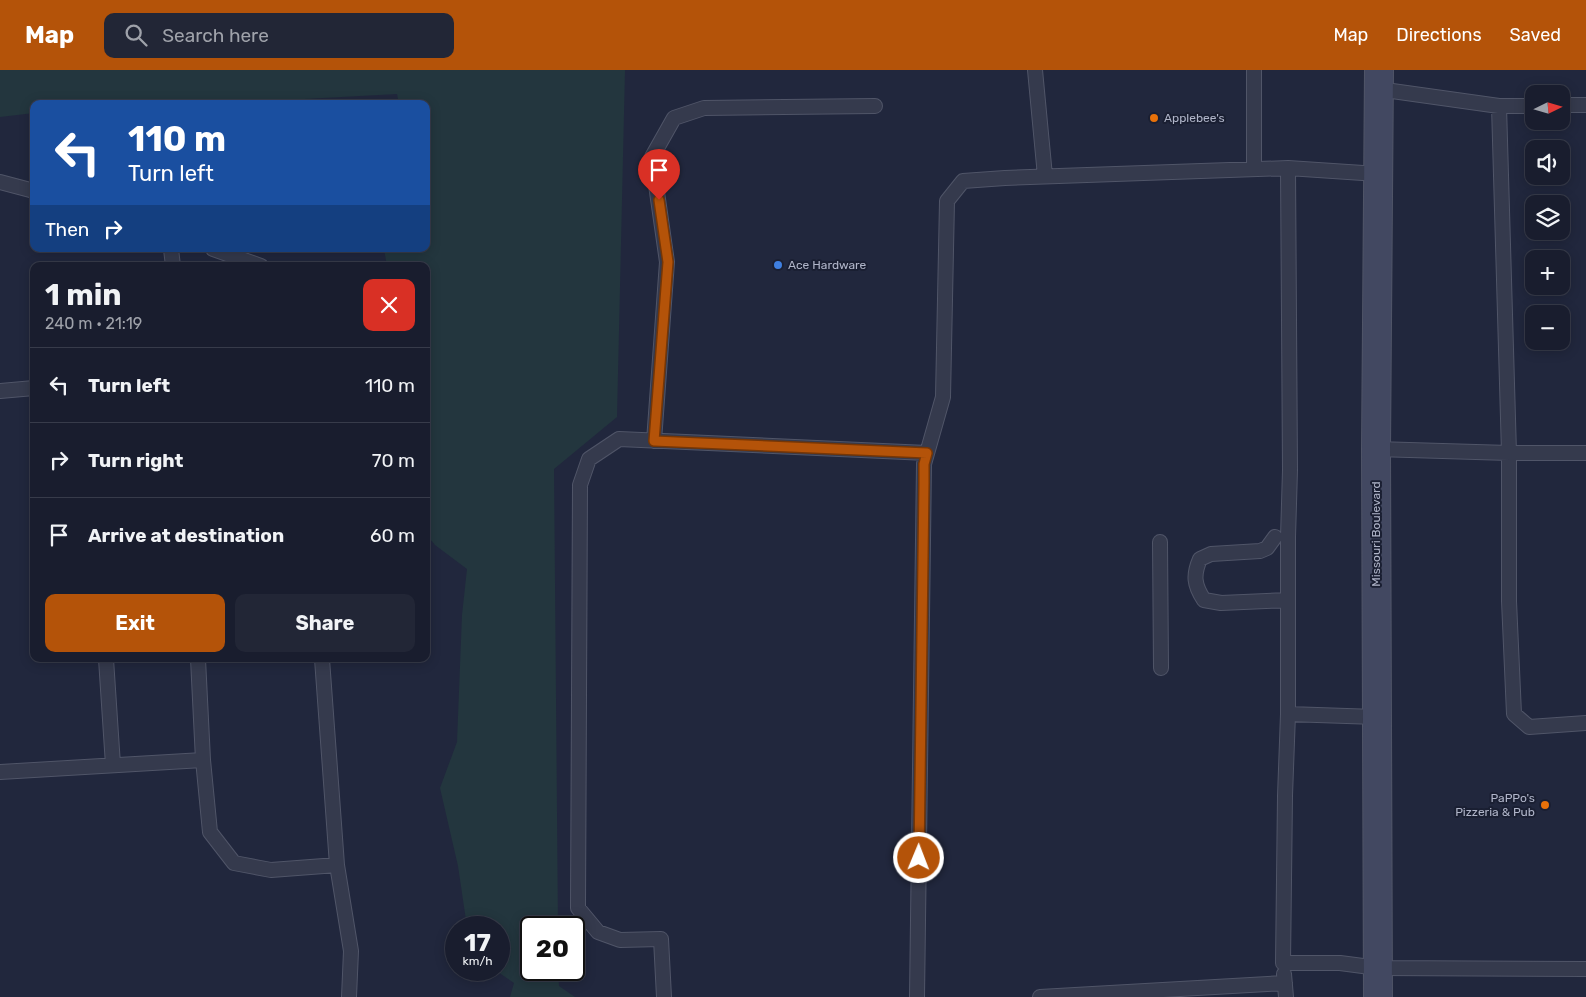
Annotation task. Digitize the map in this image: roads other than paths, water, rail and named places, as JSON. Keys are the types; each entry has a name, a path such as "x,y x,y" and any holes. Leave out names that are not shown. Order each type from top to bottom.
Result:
{"main road":[{"name":"Missouri Boulevard","path":"1378,80 1376,449 1378,997"}],"lane":[{"path":"1035,70 1045,176"},
{"path":"1254,70 1254,169"},
{"path":"1378,80 1499,106 1525,106"},
{"path":"1570,106 1586,105"},
{"path":"654,441 668,262 652,157 674,118 704,108 875,106"},
{"path":"1499,106 1509,453 1509,588 1514,714 1529,727 1586,723"},
{"path":"1040,997 1286,990 1283,964 1290,470 1288,168"},
{"path":"917,997 924,464 943,397 947,201 962,182 1045,176 1288,168 1378,174"},
{"path":"0,182 30,189"},
{"path":"221,252 250,262"},
{"path":"0,391 30,388"},
{"path":"664,997 661,939 620,940 598,932 578,908 580,484 589,459 619,439 927,453"},
{"path":"1376,449 1586,453"},
{"path":"1275,537 1267,548 1260,551 1211,554 1200,559 1194,577 1197,589 1204,600 1221,603 1288,600"},
{"path":"1160,542 1161,668"},
{"path":"106,662 113,765"},
{"path":"198,662 203,760 210,832 234,864 272,870 337,865"},
{"path":"322,662 337,865 351,952 349,997"},
{"path":"1288,714 1376,717"},
{"path":"0,772 203,760"},
{"path":"1283,964 1340,963 1378,968 1586,968"}],"place":[{"name":"Applebee's","path":"1154,118"},
{"name":"Ace Hardware","path":"778,265"},
{"name":"PaPPo's Pizzeria & Pub","path":"1545,805"}]}
